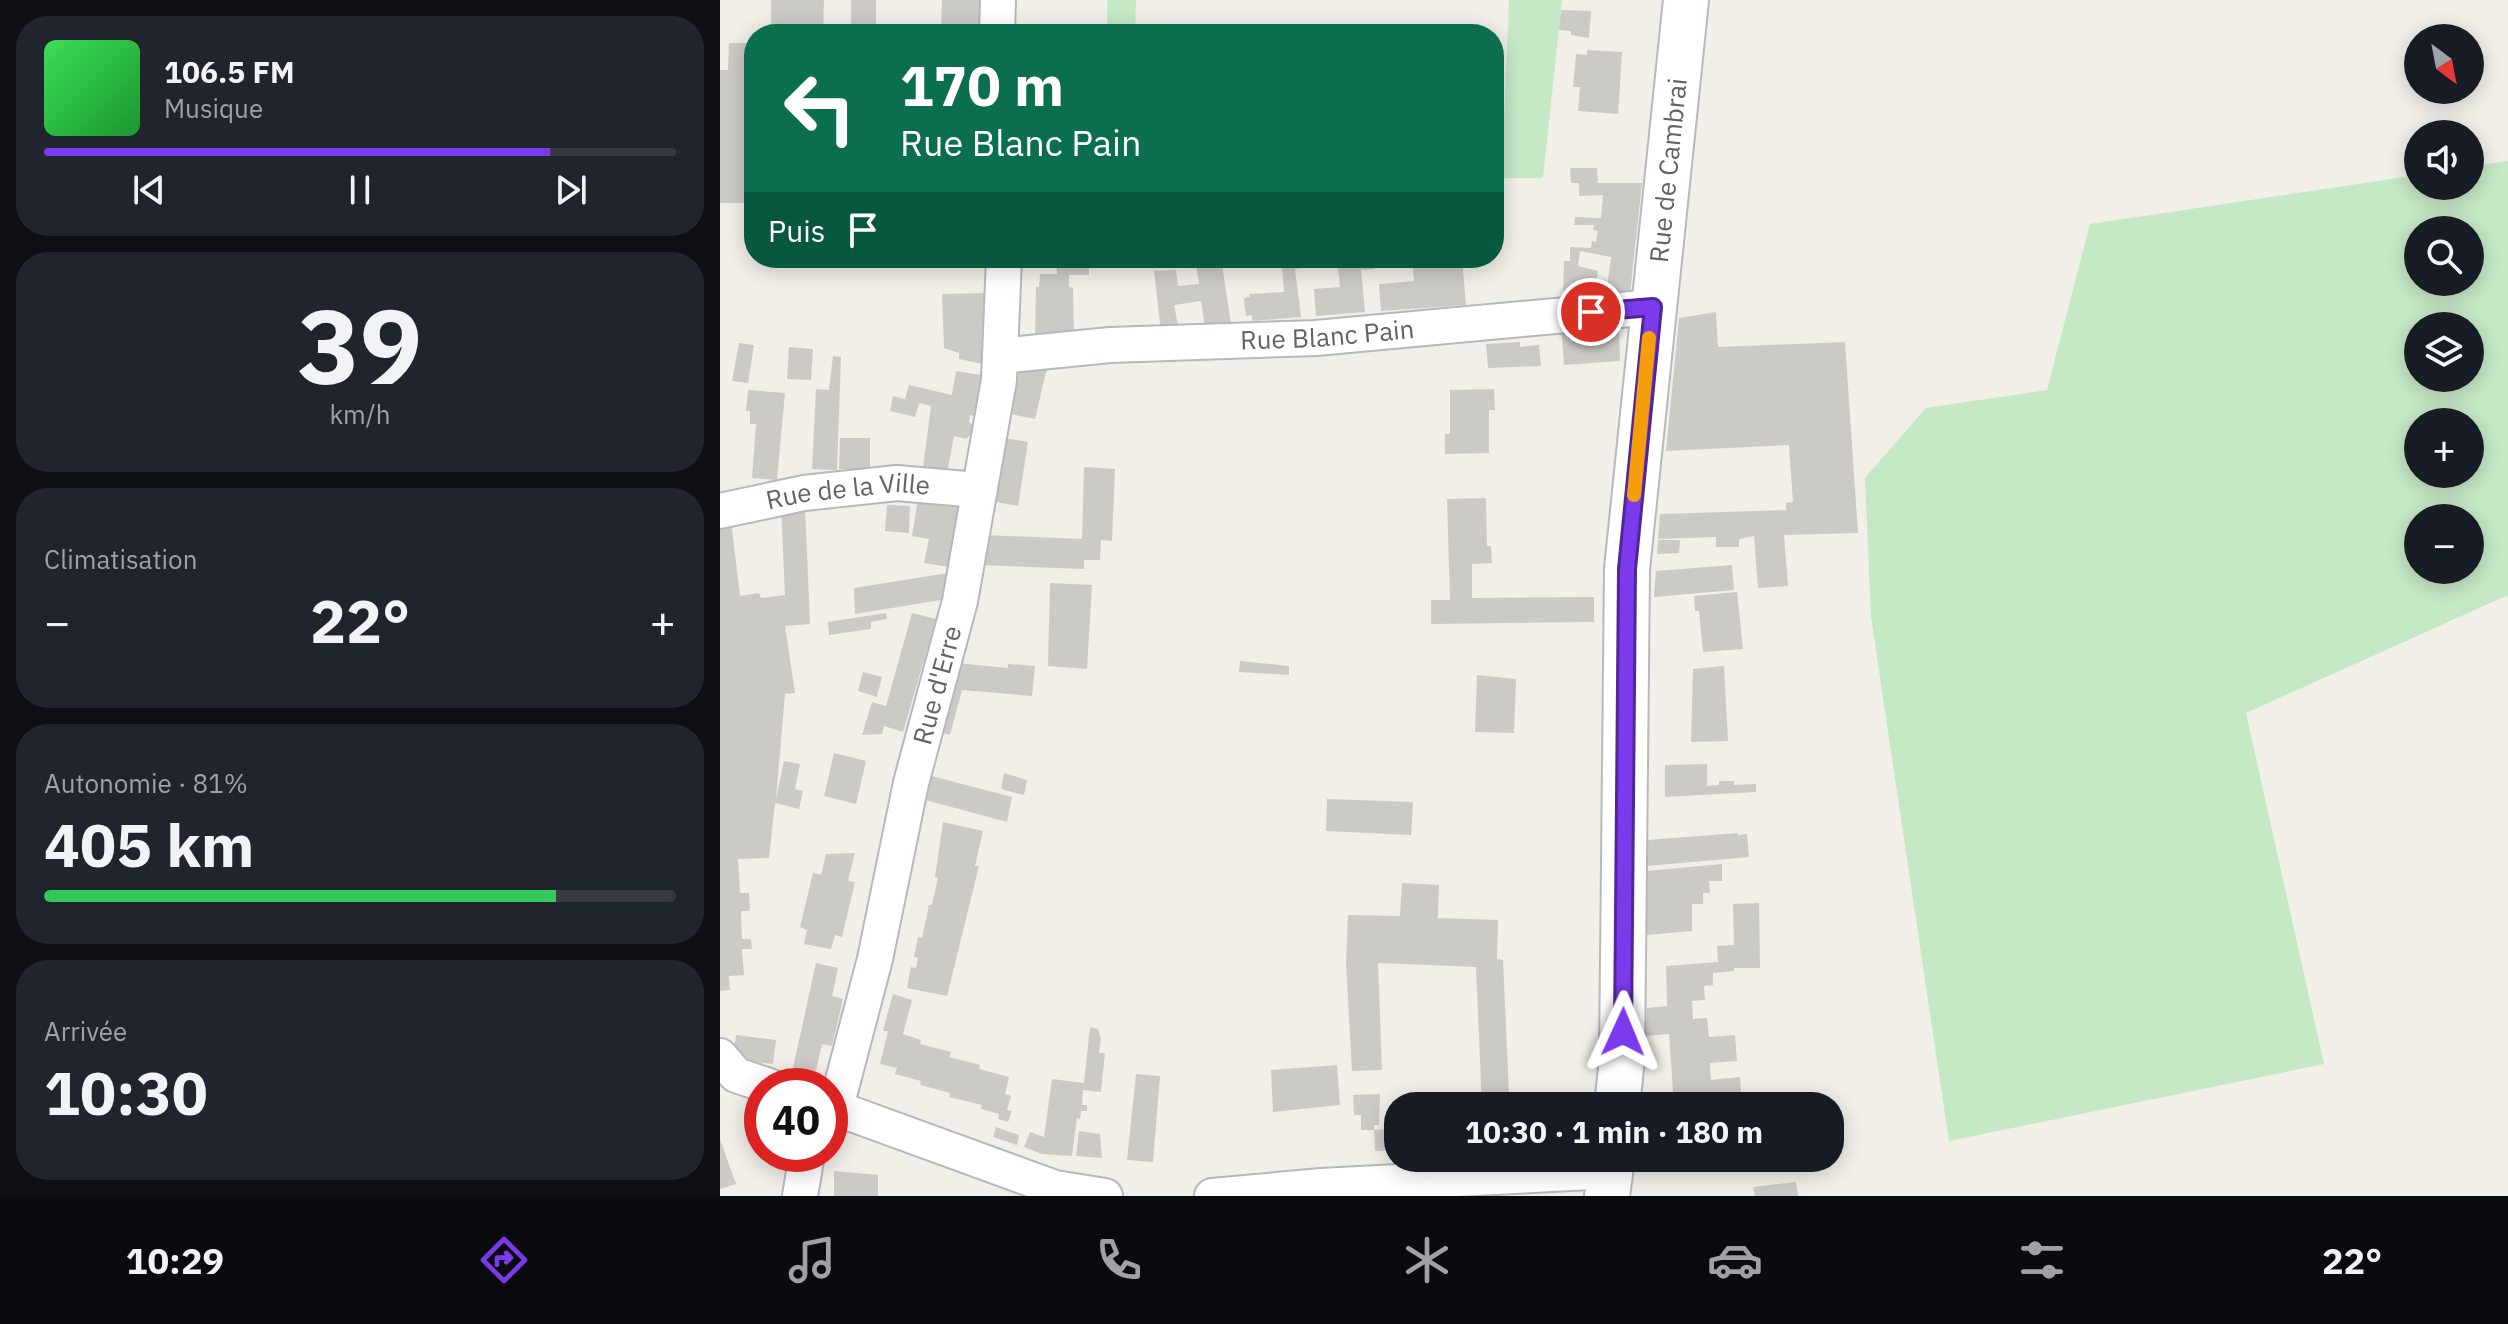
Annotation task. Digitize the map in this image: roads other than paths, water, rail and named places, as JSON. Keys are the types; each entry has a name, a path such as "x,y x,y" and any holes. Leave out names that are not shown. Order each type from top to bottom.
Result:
{"street":[{"path":"997,24 998,0"},
{"name":"Rue de Cambrai","path":"1618,1092 1622,1059 1627,569 1686,0"},
{"name":"Rue d'Erre","path":"844,1068 875,959 911,783 960,601 997,394 1004,268"},
{"name":"Rue Blanc Pain","path":"1000,356 1110,345 1316,338 1653,307"},
{"name":"Rue de la Ville","path":"720,511 804,493 897,483 978,490"},
{"path":"720,1056 736,1075 744,1078"},
{"path":"848,1112 1055,1188 1105,1196"},
{"path":"800,1196 804,1172"},
{"path":"1212,1196 1321,1186 1610,1175"}]}
